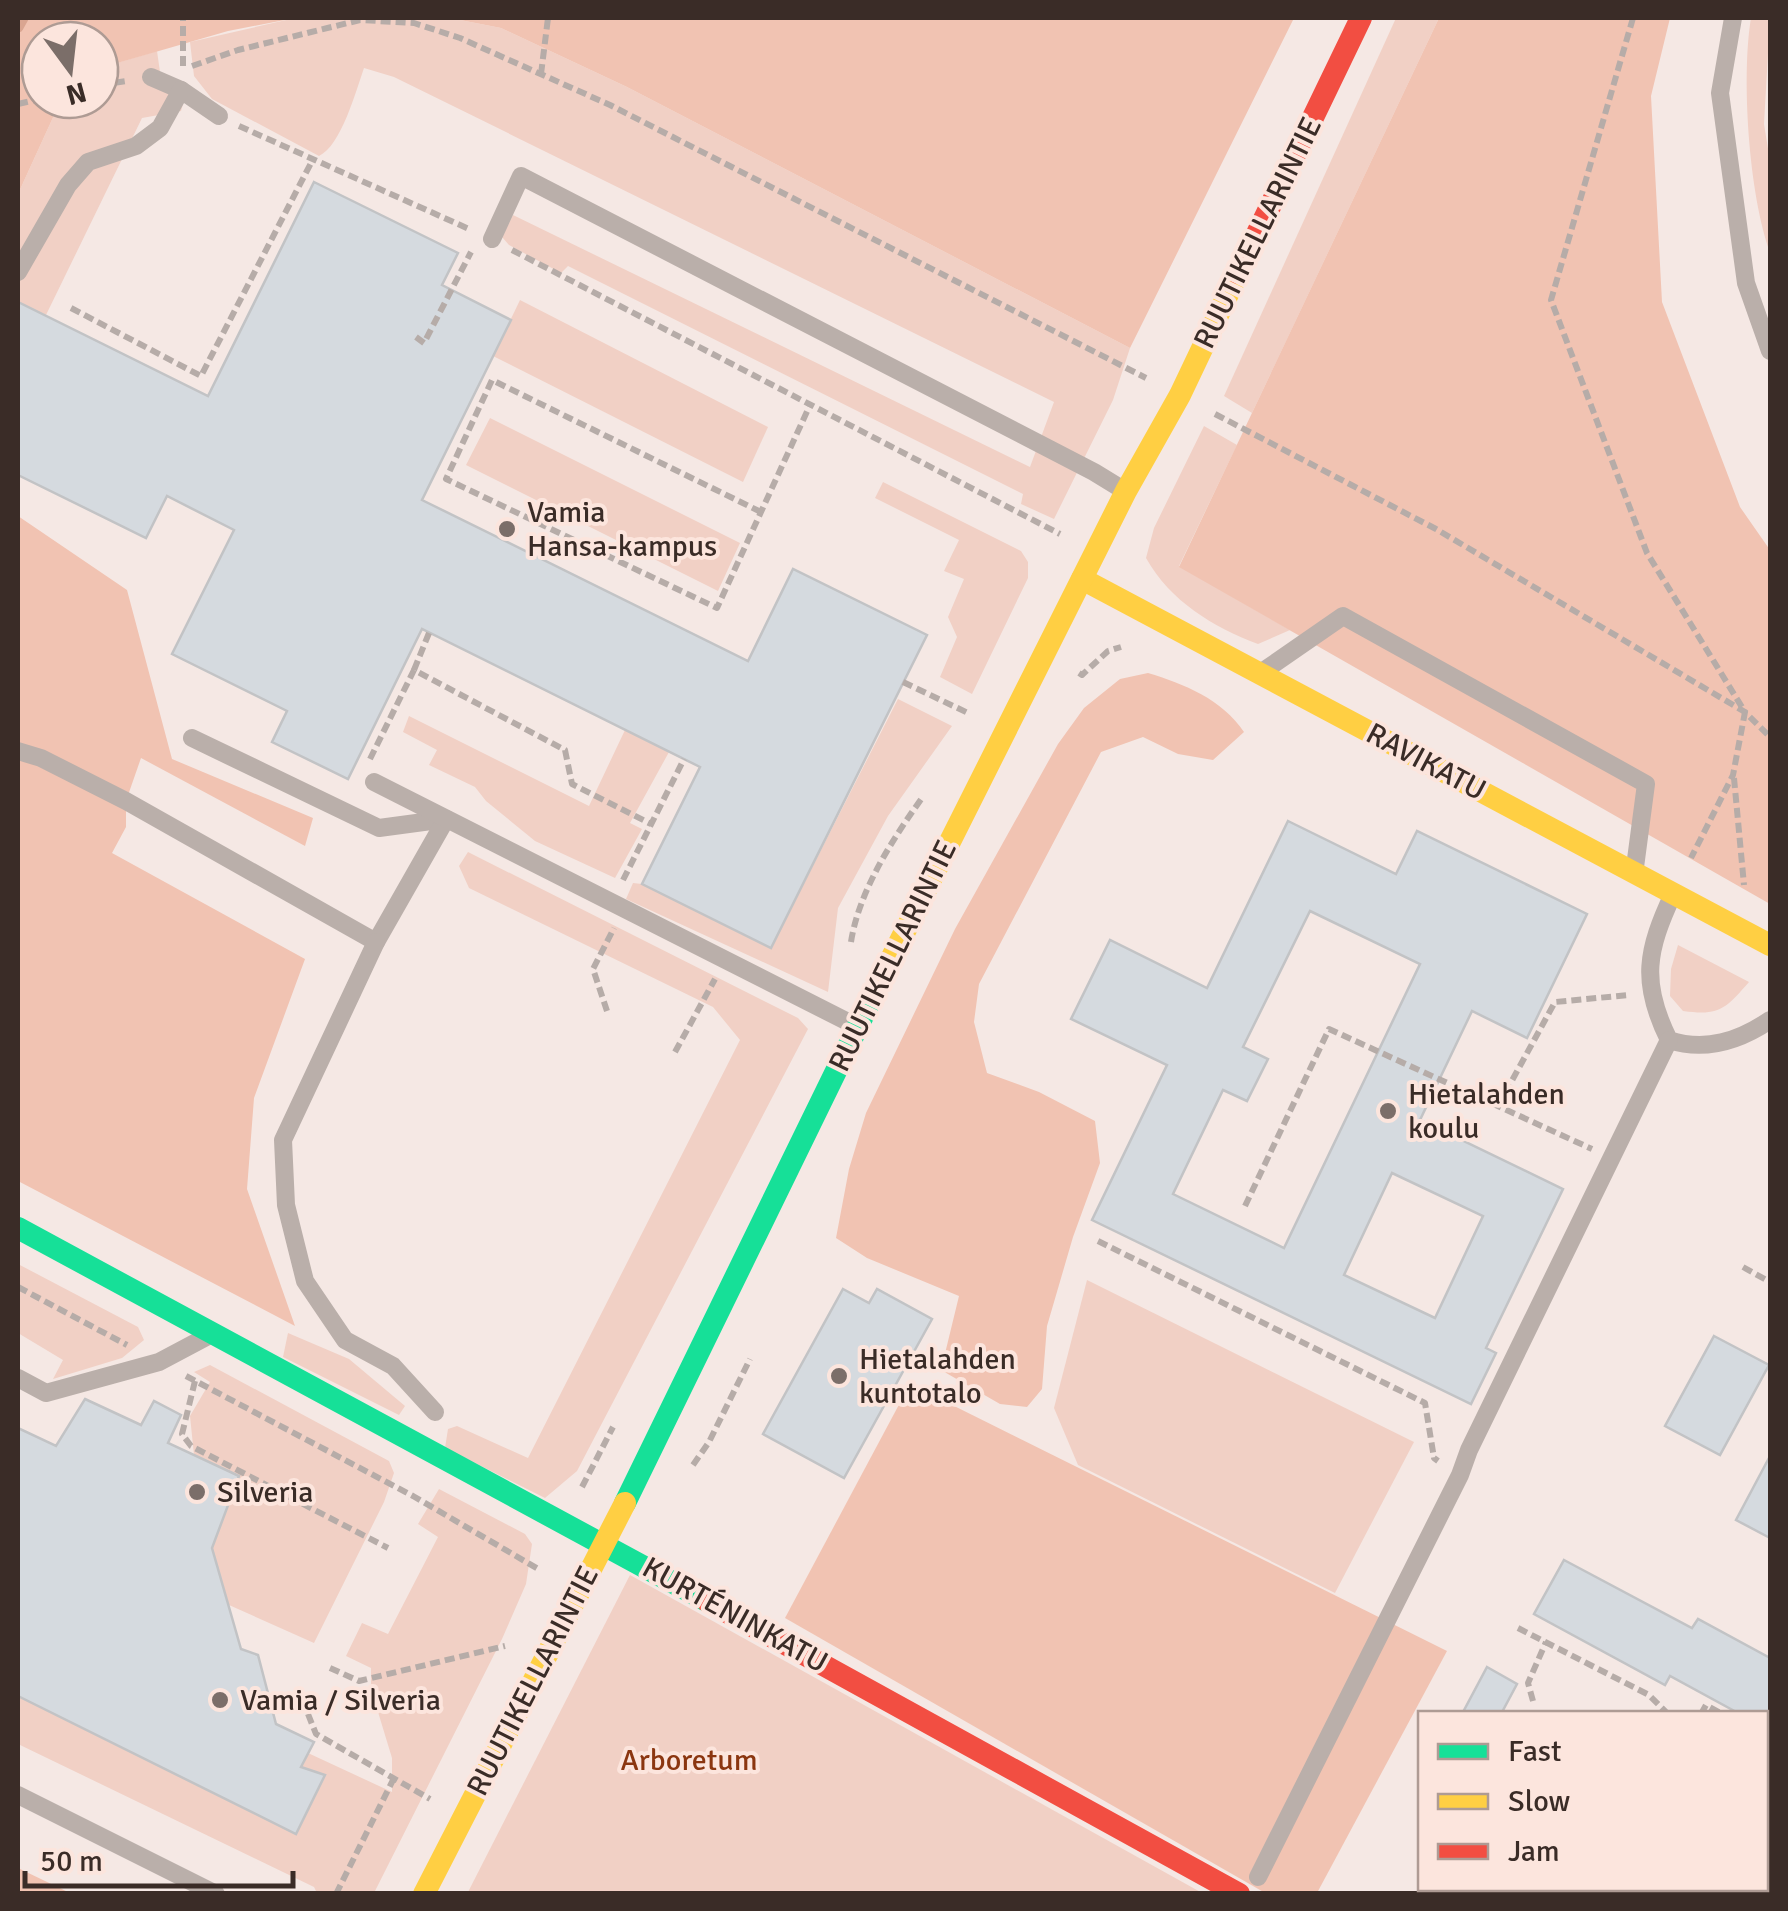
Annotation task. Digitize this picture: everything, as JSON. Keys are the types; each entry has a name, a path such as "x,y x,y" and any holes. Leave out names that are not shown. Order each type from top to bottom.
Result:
{"street":[{"name":"RUUTIKELLARINTIE","path":"424,1894 604,1543 920,899 1126,491 1180,396 1362,18"},
{"name":"RAVIKATU","path":"1082,579 1770,945"},
{"name":"KURTÉNINKATU","path":"18,1228 604,1543 1239,1894"}],"lane":[{"path":"1733,18 1720,93 1746,283 1770,351"},
{"path":"151,77 181,90 218,116"},
{"path":"18,272 68,185 88,162 136,146 160,128 181,90"},
{"path":"486,236 520,176 1126,491"},
{"path":"1260,674 1342,616 1646,784 1634,872"},
{"path":"192,738 380,828 446,818"},
{"path":"18,751 41,758 126,801 376,942"},
{"path":"374,782 859,1027"},
{"path":"435,1412 393,1366 345,1340 305,1282 286,1206 283,1140 376,942 446,818"},
{"path":"1673,893 1654,935 1650,970 1652,1008 1668,1040 1723,1045 1770,1020"},
{"path":"1258,1877 1460,1475 1668,1040"},
{"path":"18,1378 46,1393 159,1362 214,1332"},
{"path":"18,1795 216,1894"}],"path":[{"path":"183,18 183,70 238,50 360,20 414,23 460,38 610,105 1436,528 1746,712"},
{"path":"541,74 548,18"},
{"path":"1633,18 1551,300 1648,553 1746,712 1770,736"},
{"path":"218,116 486,236 1066,538 1082,579"},
{"path":"71,308 201,376 312,161"},
{"path":"416,337 424,342 486,236"},
{"path":"760,512 492,380 446,479 717,608 810,405"},
{"path":"374,782 362,775 430,633"},
{"path":"414,670 566,750 572,784 651,824"},
{"path":"903,682 978,718"},
{"path":"1673,893 1733,775 1746,712"},
{"path":"606,1011 593,969 651,824 684,759"},
{"path":"1733,775 1744,870 1744,906 1734,926"},
{"path":"675,1052 725,960"},
{"path":"1498,1106 1555,1002 1651,993"},
{"path":"1245,1206 1329,1029 1611,1158"},
{"path":"1098,1241 1425,1403 1434,1458 1460,1475"},
{"path":"1743,1267 1770,1282"},
{"path":"18,1287 413,1496 540,1570"},
{"path":"690,1470 709,1442 750,1359"},
{"path":"195,1381 182,1434 191,1446 388,1548"},
{"path":"1518,1628 1649,1695 1665,1711"},
{"path":"1534,1702 1528,1683 1546,1642"},
{"path":"330,1668 358,1681 506,1646"},
{"path":"308,1714 316,1734 431,1800"},
{"path":"336,1894 394,1778"}],"green space":[{"path":"295,18 450,18 501,28 627,87 1130,348 1113,400 1054,519 1021,504 1023,494 568,266 561,273 509,245 502,237 513,215 1030,467 1054,402 394,77 364,68 341,130 319,156 212,99 194,76 190,42"},
{"path":"1396,18 1439,18 1252,413 1224,396"},
{"path":"1751,18 1770,18 1764,124 1770,161 1770,252 1757,200 1749,136 1747,71"},
{"path":"157,51 162,86 184,100 181,111 142,118 46,315 22,304 18,313 18,194 52,120 120,120 120,62"},
{"path":"520,300 768,427 743,482 493,356"},
{"path":"490,418 740,543 718,591 466,465"},
{"path":"1204,426 1237,445 1179,566 1290,630 1258,644 1194,611 1167,587 1146,558 1154,528"},
{"path":"883,482 1021,551 1028,562 1028,578 972,694 940,677 957,637 948,617 964,579 944,571 959,540 875,498"},
{"path":"898,699 952,726 888,816 838,908 828,992 626,899 633,883 642,884 771,948"},
{"path":"409,716 589,806 625,730 669,752 630,823 642,829 615,878 535,841 486,801 475,787 429,765 437,750 403,732"},
{"path":"468,852 798,1018 808,1029 577,1471 545,1498 445,1448 448,1429 457,1426 528,1458 740,1040 713,1007 469,888 459,866"},
{"path":"1678,945 1749,982 1721,1009 1683,1011 1670,996 1671,969"},
{"path":"18,1264 138,1327 144,1340 122,1358 53,1379 63,1360 18,1333"},
{"path":"1087,1280 1414,1442 1335,1593 1078,1465 1054,1408"},
{"path":"288,1333 349,1359 405,1406 399,1415 283,1357"},
{"path":"210,1365 389,1461 394,1473 384,1502 314,1643 229,1605 212,1548 239,1476 194,1455 190,1416 210,1382 194,1372"},
{"path":"439,1489 525,1534 532,1544 526,1584 374,1893 317,1893 314,1887 18,1744 18,1696 295,1834 301,1767 308,1753 392,1792 392,1758 371,1689 371,1668 346,1656 362,1623 388,1634 438,1537 418,1524"},
{"name":"Arboretum","path":"630,1575 1204,1894 467,1894"}],"shaded area":[{"path":"18,18 295,18 228,31 120,62 120,20 20,20 20,120 52,120 18,194"},
{"path":"450,18 1294,18 1130,348 627,87 501,28"},
{"path":"1439,18 1670,18 1651,96 1662,302 1740,507 1770,550 1770,904 1179,567"},
{"path":"18,516 127,590 172,759 313,818 305,846 141,758 126,801 126,827 112,853 305,959 254,1098 247,1189 295,1326 18,1181"},
{"path":"1148,673 1213,702 1244,732 1213,760 1178,754 1143,737 1101,752 979,984 974,1022 987,1073 1039,1092 1095,1121 1100,1163 1047,1326 1042,1389 1027,1407 1000,1404 941,1370 959,1296 867,1258 836,1238 849,1169 866,1113 955,929 1058,744 1084,708 1120,679"},
{"path":"910,1384 1447,1651 1317,1893 1267,1894 785,1618"},
{"path":"18,1868 70,1893 18,1893"}],"building":[{"path":"314,182 458,253 442,285 511,320 422,500 748,661 793,569 927,635 771,948 642,884 700,767 422,629 348,779 272,742 287,711 172,654 234,530 167,496 146,538 18,475 18,302 208,396"},
{"name":"Hietalahden koulu","path":"1288,821 1396,874 1417,831 1587,914 1527,1038 1472,1011 1420,1120 1563,1189 1486,1348 1496,1353 1471,1404 1092,1220 1167,1065 1071,1019 1110,940 1207,988","holes":["1310,911 1420,964 1284,1248 1173,1194 1223,1090 1247,1101 1268,1059 1243,1047","1392,1173 1483,1216 1435,1318 1344,1275"]},
{"name":"Hietalahden kuntotalo","path":"843,1289 869,1303 877,1289 932,1319 844,1478 763,1434"},
{"path":"1714,1336 1769,1365 1720,1455 1665,1426"},
{"path":"85,1399 141,1425 154,1401 181,1415 168,1443 239,1476 212,1548 241,1649 258,1655 276,1724 314,1742 301,1767 325,1775 296,1834 18,1696 18,1428 56,1446"},
{"path":"1770,1456 1770,1538 1736,1520"},
{"path":"1564,1560 1692,1628 1698,1619 1770,1658 1770,1714 1734,1711 1670,1676 1665,1685 1534,1614"},
{"path":"1487,1667 1517,1684 1503,1711 1464,1711"}],"waterway":[{"path":"18,27 23,18"}],"traffic: fast":[{"path":"625,1503 882,977"},
{"path":"18,1228 707,1601"}],"traffic: slow":[{"path":"882,977 1126,491 1180,395 1238,273"},
{"path":"1082,579 1770,945"},
{"path":"424,1894 625,1503"}],"traffic: jam":[{"path":"1238,273 1361,18"},
{"path":"707,1601 1239,1894"}],"place":[{"name":"Vamia Hansa-kampus","path":"507,529"},
{"name":"Hietalahden koulu","path":"1388,1111"},
{"name":"Hietalahden kuntotalo","path":"839,1376"},
{"name":"Silveria","path":"197,1492"},
{"name":"Vamia / Silveria","path":"220,1700"}]}
